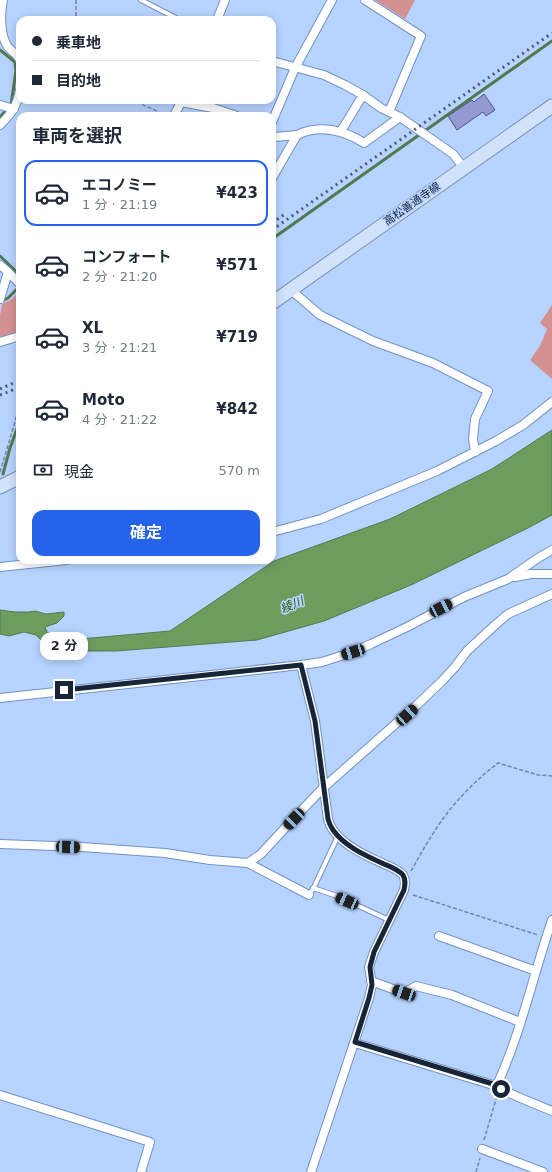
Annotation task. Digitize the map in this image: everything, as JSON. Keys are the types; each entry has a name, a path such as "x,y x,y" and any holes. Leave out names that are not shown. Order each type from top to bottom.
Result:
{"main road":[{"name":"高松善通寺線","path":"276,300 552,106"},
{"path":"0,487 16,479"}],"street":[{"path":"3,0 1,19 2,33 7,46 16,54"},
{"path":"219,16 225,0"},
{"path":"276,113 296,68 332,0"},
{"path":"365,0 421,36 389,112"},
{"path":"276,62 324,75 363,95 381,108 400,117 453,154 464,168"},
{"path":"341,131 363,95"},
{"path":"195,104 225,112"},
{"path":"0,125 9,116 8,107"},
{"path":"276,137 297,135 319,129 341,131 358,138 364,143 400,117"},
{"path":"276,171 297,135"},
{"path":"0,265 16,280"},
{"path":"0,298 8,272"},
{"path":"291,290 320,315 373,341 433,363 488,391 475,419 473,439 475,452"},
{"path":"0,342 16,337"},
{"path":"276,531 321,519 437,471 496,441 523,425 552,402"},
{"path":"508,579 552,550"},
{"path":"0,567 29,564"},
{"path":"0,698 322,662 353,652 401,630 464,597 508,579 531,574 552,574"},
{"path":"248,863 261,854 323,788 418,704 455,667 467,651 508,614 552,594"},
{"path":"301,665 315,721 328,819 333,830 348,845 366,856 400,872 404,877 405,882 403,892 374,952 370,967 372,985 369,998 312,1172"},
{"path":"0,844 82,847 165,853 210,860 248,863 311,891"},
{"path":"498,1088 552,920"},
{"path":"439,936 536,971"},
{"path":"372,981 404,993 416,986 452,995 520,1022"},
{"path":"355,1042 493,1084 498,1088 552,1111"},
{"path":"0,1095 150,1142 141,1172"},
{"path":"482,1150 544,1172"}],"lane":[{"path":"141,0 172,16"},
{"path":"338,836 311,891 337,896 389,920"}],"path":[{"path":"76,0 76,16"},
{"path":"141,104 158,112"},
{"path":"0,472 16,417"},
{"path":"404,877 410,873 440,823 454,804 479,779 498,763 538,775 552,776"},
{"path":"403,892 546,938"},
{"path":"476,1172 498,1088"}],"shaded area":[{"path":"375,0 415,0 405,19"},
{"path":"16,295 16,335 0,337 0,315 2,304 12,299"},
{"path":"552,305 552,379 530,360 540,346 547,329 540,323"}],"water":[{"name":"綾川","path":"552,430 552,515 411,585 324,621 257,640 116,651 63,651 44,643 36,635 24,632 9,636 0,634 0,610 15,612 35,611 46,614 64,612 64,616 57,623 45,627 47,632 69,640 170,631 270,564 276,564 276,560 390,519 492,469"}],"building":[{"path":"484,94 495,110 486,116 483,112 457,130 448,116 472,100 474,102"}],"waterway":[{"path":"276,236 552,41"},
{"path":"0,50 15,62 16,71 11,105 0,117"},
{"path":"0,256 16,271"},
{"path":"2,301 8,298 16,290"},
{"path":"3,474 16,432"}],"railway":[{"path":"276,227 552,33"},
{"path":"276,220 285,214"},
{"path":"0,389 16,382"},
{"path":"0,395 16,389"}],"route":[{"path":"64,690 301,665 315,721 328,819 333,830 340,839 348,845 366,856 400,872 404,877 405,882 404,890 374,952 370,967 372,985 355,1042 493,1084 501,1089"}]}
